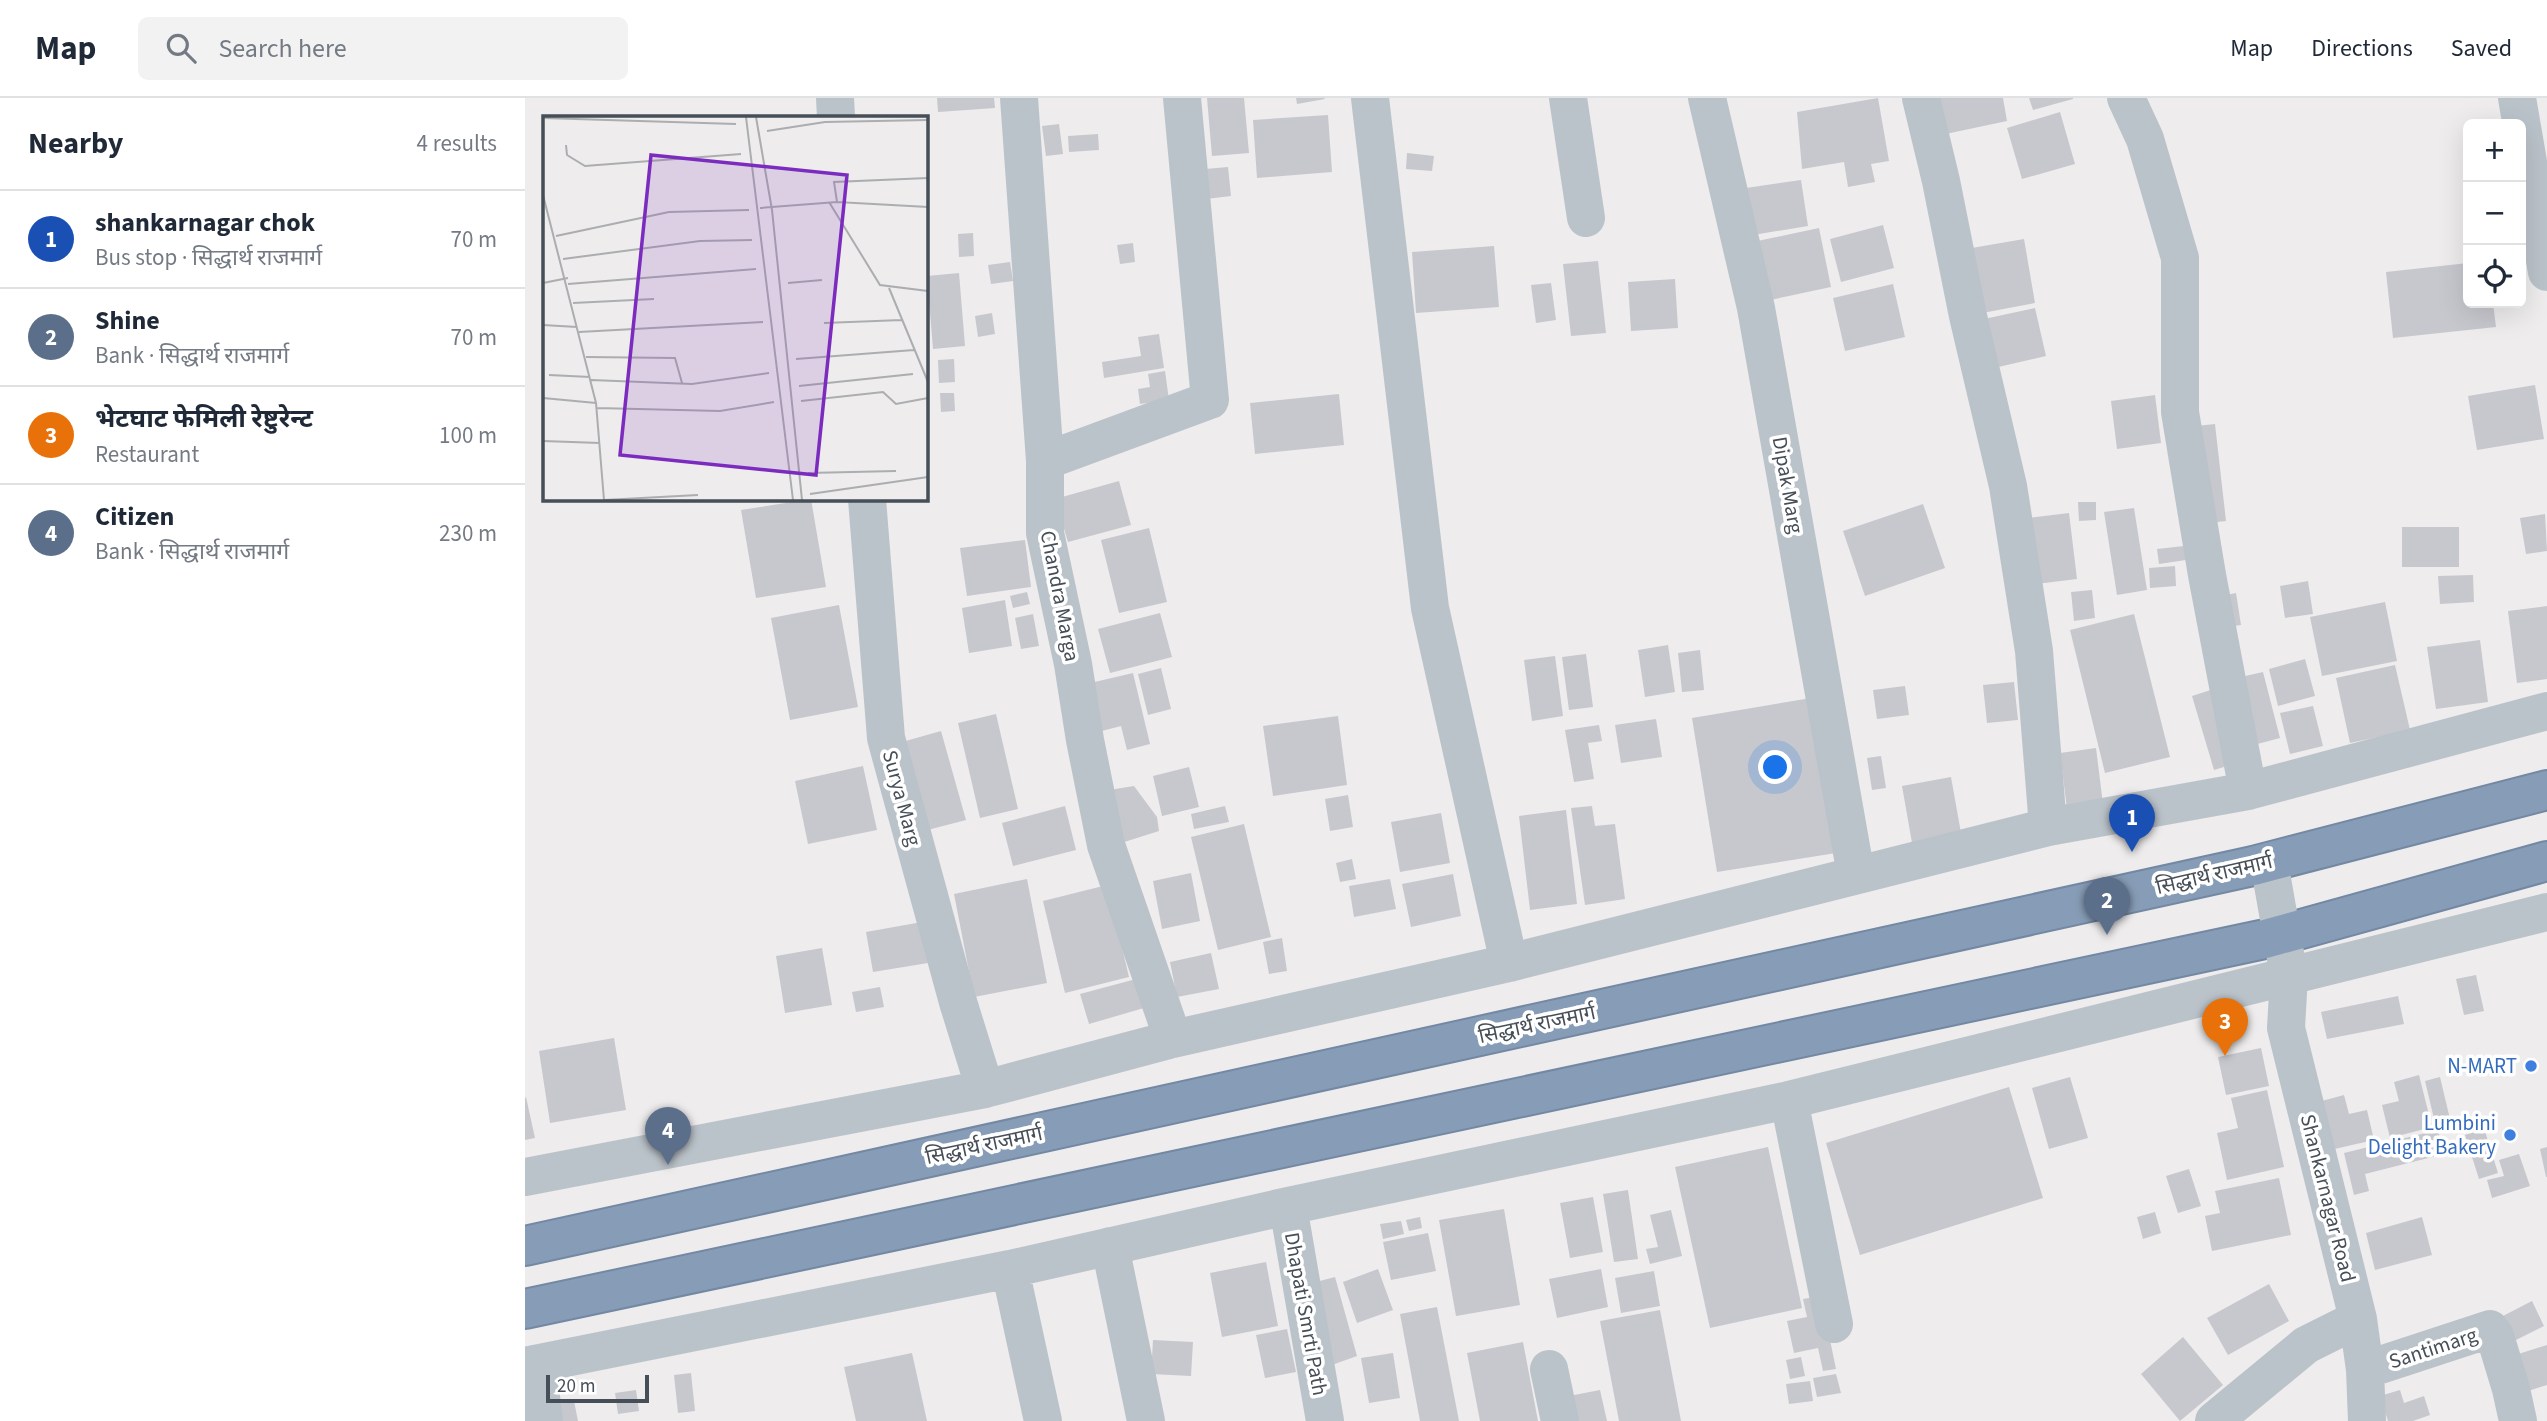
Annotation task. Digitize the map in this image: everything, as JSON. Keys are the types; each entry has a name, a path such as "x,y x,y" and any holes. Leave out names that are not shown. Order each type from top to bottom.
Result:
{"highway":[{"name":"सिद्धार्थ राजमार्ग","path":"525,1246 2269,862 2547,790"},
{"path":"525,1309 2281,934 2547,861"}],"street":[{"path":"835,98 836,116"},
{"name":"Chandra Marga","path":"1019,98 1045,461 1045,533 1073,664 1106,845 1173,1039"},
{"path":"1045,461 1210,400 1182,98"},
{"path":"1370,98 1430,608 1509,963"},
{"path":"1568,98 1586,218"},
{"name":"Dipak Marg","path":"1707,98 1756,308 1856,875"},
{"path":"1921,98 2008,486 2034,651 2047,827"},
{"path":"2126,98 2145,139 2180,257 2180,412 2207,575 2248,791"},
{"path":"2517,98 2547,272"},
{"name":"Surya Marg","path":"867,500 885,738 958,1002 985,1089"},
{"path":"525,1177 985,1089 1173,1039 1509,963 2047,827 2248,791 2547,711"},
{"name":"Shankarnagar Road","path":"2269,862 2289,976 2286,1028 2358,1320 2365,1370 2367,1421"},
{"path":"544,1421 531,1365 1010,1269 1288,1206 1789,1100 2547,912"},
{"path":"1789,1100 1834,1324"},
{"name":"Dhapati Smrti Path","path":"1288,1206 1325,1421"},
{"path":"1110,1246 1146,1421"},
{"path":"1010,1269 1043,1421"},
{"path":"2214,1421 2306,1345 2358,1320"},
{"name":"Santimarg","path":"2365,1370 2490,1329 2495,1336 2518,1421"},
{"path":"1549,1369 1560,1421"}],"building":[{"path":"937,98 994,98 995,108 938,112"},
{"path":"1207,98 1244,98 1249,153 1212,156"},
{"path":"1296,98 1324,98 1325,99 1297,104"},
{"path":"1878,98 1889,161 1871,164 1875,182 1848,187 1844,162 1802,169 1797,112"},
{"path":"1933,98 2003,98 2007,121 1941,135"},
{"path":"2029,98 2073,98 2073,99 2033,110"},
{"path":"2060,112 2075,164 2022,179 2007,128"},
{"path":"1328,115 1332,172 1257,178 1253,120"},
{"path":"1059,124 1063,154 1046,156 1042,126"},
{"path":"1098,134 1099,150 1069,152 1068,136"},
{"path":"1407,153 1434,156 1432,171 1406,169"},
{"path":"1228,167 1231,196 1198,200 1194,170"},
{"path":"1801,180 1808,226 1747,236 1739,189"},
{"path":"1883,225 1894,268 1841,282 1830,239"},
{"path":"1819,228 1831,287 1761,302 1748,243"},
{"path":"973,233 974,256 959,257 958,234"},
{"path":"2024,239 2035,303 1977,314 1966,249"},
{"path":"1133,243 1135,262 1120,264 1117,245"},
{"path":"1494,246 1499,307 1416,313 1412,252"},
{"path":"1598,261 1606,333 1571,336 1563,264"},
{"path":"1010,262 1013,281 991,284 988,265"},
{"path":"2463,264 2463,308 2494,308 2496,327 2393,338 2386,272"},
{"path":"959,273 965,346 933,349 927,276"},
{"path":"1675,279 1678,328 1631,331 1628,282"},
{"path":"1551,283 1556,320 1536,323 1531,285"},
{"path":"1893,284 1905,337 1845,351 1833,298"},
{"path":"2035,308 2046,356 1994,368 1984,319"},
{"path":"992,313 995,334 978,337 975,316"},
{"path":"1159,334 1164,368 1104,378 1102,362 1141,356 1138,337"},
{"path":"954,359 955,382 939,383 938,360"},
{"path":"1165,371 1169,400 1140,404 1138,389 1150,387 1148,374"},
{"path":"2535,385 2544,439 2477,450 2468,396"},
{"path":"940,393 954,393 955,411 941,412"},
{"path":"1339,394 1344,445 1255,454 1250,403"},
{"path":"2155,395 2161,443 2117,449 2111,401"},
{"path":"2215,424 2226,521 2207,523 2196,426"},
{"path":"1119,481 1131,525 1068,542 1055,499"},
{"path":"811,500 826,587 756,598 741,510"},
{"path":"2078,502 2096,502 2096,520 2079,521"},
{"path":"1923,504 1945,568 1865,596 1843,531"},
{"path":"2134,508 2147,590 2117,595 2104,512"},
{"path":"2069,513 2077,579 2028,585 2020,519"},
{"path":"2545,514 2547,551 2526,554 2520,518"},
{"path":"2402,527 2459,527 2459,567 2402,567"},
{"path":"1149,528 1167,602 1119,613 1101,540"},
{"path":"1025,540 1031,587 967,596 960,548"},
{"path":"2184,546 2186,560 2159,564 2157,549"},
{"path":"2175,566 2176,586 2150,588 2149,568"},
{"path":"2473,575 2474,602 2440,604 2438,576"},
{"path":"2308,581 2313,614 2285,618 2280,586"},
{"path":"2092,590 2095,618 2074,621 2071,592"},
{"path":"1027,592 1030,604 1013,608 1010,596"},
{"path":"2236,593 2241,625 2226,627 2221,596"},
{"path":"1005,600 1012,646 969,653 962,608"},
{"path":"2385,602 2397,661 2322,676 2310,617"},
{"path":"839,605 858,707 790,720 771,618"},
{"path":"2547,606 2547,679 2517,683 2508,611"},
{"path":"1160,613 1172,657 1110,673 1098,629"},
{"path":"1033,614 1039,646 1021,649 1015,618"},
{"path":"2134,614 2170,757 2105,773 2070,630"},
{"path":"2480,640 2488,702 2436,709 2427,647"},
{"path":"1668,645 1675,692 1645,697 1638,650"},
{"path":"1700,650 1704,690 1682,692 1678,653"},
{"path":"1586,654 1593,707 1569,710 1562,657"},
{"path":"1555,656 1563,716 1532,721 1524,660"},
{"path":"2305,659 2315,696 2278,706 2269,669"},
{"path":"2395,665 2410,730 2350,743 2336,678"},
{"path":"1161,668 1171,709 1148,715 1138,674"},
{"path":"2263,672 2280,738 2250,746 2232,679"},
{"path":"1133,673 1150,744 1127,750 1121,726 1098,732 1086,684"},
{"path":"2014,682 2018,720 1987,723 1983,685"},
{"path":"1905,686 1909,715 1877,719 1873,690"},
{"path":"2217,688 2240,762 2214,770 2192,696"},
{"path":"1811,698 1836,853 1717,872 1692,718"},
{"path":"2313,706 2323,746 2290,754 2280,713"},
{"path":"996,714 1018,809 980,818 958,723"},
{"path":"1338,716 1347,785 1273,796 1263,726"},
{"path":"1656,719 1662,757 1621,763 1615,725"},
{"path":"1599,725 1602,741 1588,743 1594,779 1574,782 1565,730"},
{"path":"941,731 966,820 920,832 895,744"},
{"path":"2096,748 2103,804 2067,809 2060,753"},
{"path":"1881,756 1886,788 1872,790 1867,758"},
{"path":"863,766 877,830 808,844 795,781"},
{"path":"1189,767 1199,807 1162,816 1153,776"},
{"path":"1951,777 1961,833 1912,843 1902,786"},
{"path":"1134,786 1157,817 1159,831 1118,844 1103,791"},
{"path":"1348,795 1353,827 1330,831 1325,799"},
{"path":"1065,806 1076,850 1013,866 1002,823"},
{"path":"1225,806 1229,822 1194,829 1191,814"},
{"path":"1592,806 1595,826 1615,824 1625,899 1585,905 1571,808"},
{"path":"1566,810 1577,904 1530,910 1519,816"},
{"path":"1441,813 1450,863 1400,872 1391,822"},
{"path":"1244,824 1271,937 1218,950 1191,837"},
{"path":"1352,859 1356,879 1340,882 1336,863"},
{"path":"1191,873 1200,921 1162,929 1153,881"},
{"path":"1453,874 1461,916 1411,927 1402,884"},
{"path":"1027,879 1047,983 974,997 954,894"},
{"path":"1390,879 1396,909 1354,917 1349,886"},
{"path":"1107,885 1129,977 1065,993 1043,901"},
{"path":"922,922 928,963 873,972 866,932"},
{"path":"1282,938 1287,971 1269,974 1263,942"},
{"path":"822,948 832,1005 785,1013 776,956"},
{"path":"1211,953 1219,989 1177,997 1170,962"},
{"path":"2476,975 2484,1011 2464,1015 2456,979"},
{"path":"1136,979 1144,1008 1089,1024 1080,994"},
{"path":"880,987 884,1007 856,1012 852,992"},
{"path":"2398,996 2404,1024 2327,1039 2321,1012"},
{"path":"614,1038 626,1110 550,1123 539,1051"},
{"path":"2261,1048 2269,1086 2226,1095 2218,1057"},
{"path":"2419,1075 2432,1127 2390,1138 2382,1105 2399,1101 2394,1082"},
{"path":"2070,1077 2088,1138 2049,1149 2032,1088"},
{"path":"2440,1077 2450,1119 2435,1123 2425,1081"},
{"path":"2009,1087 2043,1198 1860,1255 1826,1143"},
{"path":"2267,1090 2284,1167 2227,1180 2217,1133 2238,1128 2231,1098"},
{"path":"2344,1095 2349,1114 2367,1110 2374,1140 2330,1150 2318,1102"},
{"path":"525,1098 535,1138 525,1140"},
{"path":"2484,1128 2498,1173 2479,1179 2465,1135"},
{"path":"2438,1130 2444,1154 2365,1174 2369,1191 2354,1195 2344,1153"},
{"path":"1768,1147 1802,1308 1710,1328 1675,1167"},
{"path":"2547,1147 2547,1177 2546,1177 2540,1149"},
{"path":"2519,1154 2530,1186 2492,1198 2487,1180 2504,1176 2499,1160"},
{"path":"2189,1169 2201,1206 2178,1213 2166,1176"},
{"path":"2279,1178 2291,1235 2212,1251 2205,1216 2220,1213 2215,1191"},
{"path":"1628,1190 1638,1259 1614,1262 1603,1194"},
{"path":"1593,1197 1603,1252 1570,1258 1560,1203"},
{"path":"1504,1209 1520,1305 1456,1316 1439,1220"},
{"path":"1671,1210 1682,1256 1650,1264 1646,1249 1658,1247 1650,1215"},
{"path":"2155,1212 2161,1233 2143,1239 2137,1217"},
{"path":"1420,1217 1422,1228 1409,1231 1406,1220"},
{"path":"2422,1217 2432,1255 2375,1270 2366,1233"},
{"path":"1401,1221 1404,1234 1383,1239 1380,1224"},
{"path":"1428,1233 1436,1271 1391,1280 1383,1242"},
{"path":"1266,1262 1278,1326 1222,1337 1210,1273"},
{"path":"1378,1269 1393,1310 1357,1323 1343,1282"},
{"path":"1601,1269 1608,1307 1557,1318 1549,1279"},
{"path":"1654,1271 1660,1306 1621,1313 1615,1278"},
{"path":"1335,1277 1357,1356 1329,1366 1308,1284"},
{"path":"2269,1284 2289,1321 2228,1355 2207,1318"},
{"path":"1821,1296 1836,1369 1823,1371 1818,1348 1794,1353 1787,1321 1807,1317 1803,1299"},
{"path":"2532,1301 2544,1326 2514,1341 2501,1317"},
{"path":"1437,1307 1459,1421 1420,1421 1400,1314"},
{"path":"1660,1310 1681,1421 1619,1421 1600,1321"},
{"path":"1287,1329 1296,1372 1265,1378 1256,1335"},
{"path":"2183,1337 2223,1385 2180,1421 2141,1374"},
{"path":"1153,1340 1193,1342 1191,1376 1151,1374"},
{"path":"1523,1342 1538,1421 1480,1421 1467,1353"},
{"path":"2547,1345 2547,1385 2525,1392 2512,1356"},
{"path":"912,1353 927,1421 856,1421 844,1367"},
{"path":"1393,1353 1400,1398 1369,1403 1361,1358"},
{"path":"1801,1357 1805,1376 1790,1379 1786,1360"},
{"path":"691,1373 695,1411 678,1413 674,1375"},
{"path":"1836,1374 1841,1393 1817,1397 1813,1378"},
{"path":"1810,1381 1813,1401 1789,1404 1786,1384"},
{"path":"636,1390 639,1411 618,1414 615,1393"},
{"path":"1600,1390 1607,1421 1574,1421 1569,1396"},
{"path":"2400,1390 2404,1403 2424,1396 2430,1415 2413,1421 2388,1421 2380,1396"},
{"path":"574,1401 578,1421 559,1421 556,1404"}],"place":[{"name":"shankarnagar chok","path":"2132,852"},
{"name":"Shine","path":"2107,935"},
{"name":"भेटघाट फेमिली रेष्टुरेन्ट","path":"2225,1056"},
{"name":"N-MART","path":"2531,1066"},
{"name":"Lumbini Delight Bakery","path":"2510,1135"},
{"name":"Citizen","path":"668,1165"}]}
